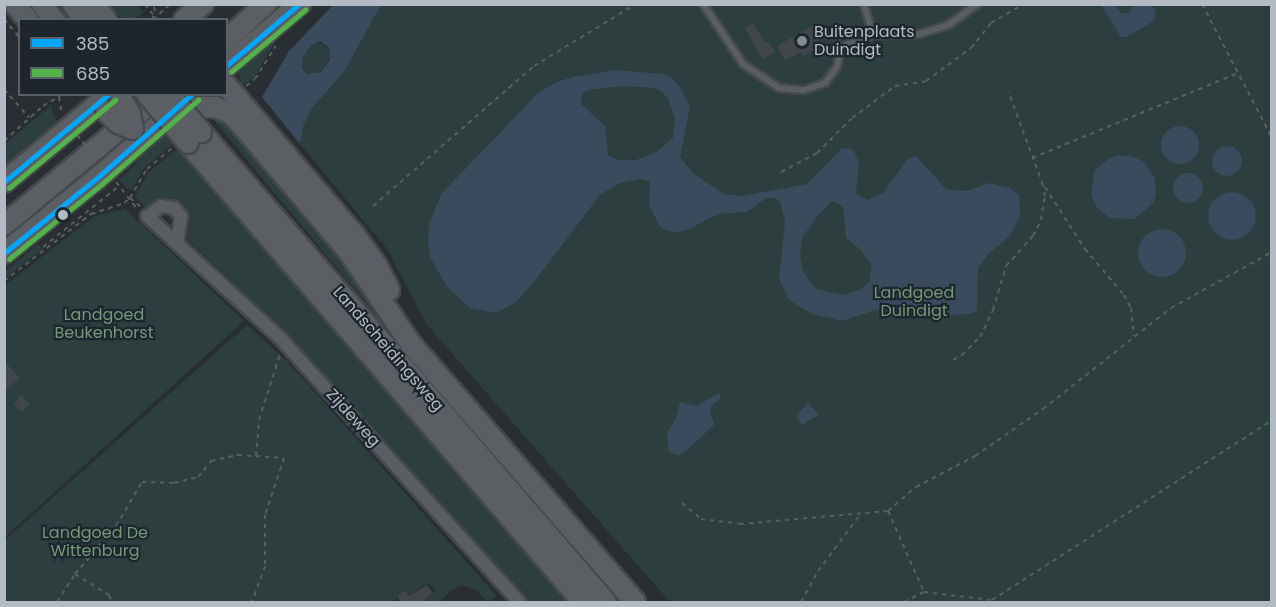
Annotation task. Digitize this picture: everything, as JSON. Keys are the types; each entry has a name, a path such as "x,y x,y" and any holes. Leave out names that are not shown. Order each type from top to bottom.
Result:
{"main road":[{"path":"15,4 26,18"},
{"path":"42,4 52,18"},
{"path":"73,4 84,18"},
{"path":"94,4 104,18"},
{"path":"186,18 203,4"},
{"path":"228,21 247,4"},
{"path":"228,38 266,4"},
{"path":"228,64 300,4"},
{"path":"228,87 365,250 433,369"},
{"path":"4,209 140,96"},
{"name":"Landscheidingsweg","path":"149,96 195,137 606,603"},
{"path":"4,182 117,116 158,96"},
{"path":"117,116 162,122 181,99 230,113 349,252 397,326 635,603"},
{"name":"Landscheidingsweg","path":"181,99 195,137 583,603"},
{"path":"4,225 117,116"},
{"path":"4,253 117,116"}],"street":[{"name":"Zijdeweg","path":"177,244 181,216 174,208 160,206 150,218 177,244 285,343 519,603"}],"lane":[{"path":"703,4 743,64 779,88 804,90 825,83 837,67 841,47 873,35 920,34 950,24 978,4"},
{"path":"864,4 873,35"}],"path":[{"path":"145,4 153,18"},
{"path":"153,4 153,18"},
{"path":"153,18 170,4"},
{"path":"373,206 534,66 636,4"},
{"path":"781,172 817,153 852,118 895,86 926,81 971,48 991,23 1024,4"},
{"path":"1202,4 1272,138"},
{"path":"4,19 18,36"},
{"path":"1032,158 1238,74"},
{"path":"4,89 29,118"},
{"path":"1008,91 1043,185 1085,249 1124,295 1131,308 1134,337"},
{"path":"4,141 29,118 60,96"},
{"path":"77,135 99,162"},
{"path":"953,360 962,356 980,337 993,310 1006,266 1037,228 1045,196 1043,185"},
{"path":"43,247 119,186"},
{"path":"4,281 91,214 101,208 117,206 130,198"},
{"path":"682,503 701,519 740,524 888,511 916,487 975,456 1043,410 1171,308 1272,252"},
{"path":"256,456 259,420 285,343"},
{"path":"904,603 924,592 992,600 1272,420"},
{"path":"57,603 75,574 116,526 142,482 174,483 198,477 211,461 238,455 284,458 265,514 265,566 252,603"},
{"path":"888,511 924,592"},
{"path":"801,603 818,571 860,515"},
{"path":"75,574 110,595 112,603"}],"green space":[{"path":"110,5 136,5 144,12 136,18 121,18"},
{"path":"305,5 312,5 279,35 254,78 240,87 239,68"},
{"name":"Landgoed Duindigt","path":"381,5 1271,5 1271,602 670,602 427,325 387,249 300,144 304,124 313,107 344,72"},
{"path":"316,42 329,45 331,54 323,70 311,75 304,72 301,62 308,48"},
{"path":"51,105 54,117 62,127 26,150 5,168 5,144"},
{"path":"221,117 338,247 398,342 214,120"},
{"path":"167,132 175,142 144,168 132,190 127,189 119,180 136,164 145,149"},
{"path":"179,147 574,602 527,602 326,378 235,284 182,235 186,215 178,202 163,198 146,209 135,196 148,173"},
{"name":"Landgoed Beukenhorst","path":"125,209 244,321 5,537 5,285 95,216"},
{"path":"38,244 43,249 5,278 5,271"},
{"name":"Landgoed De Wittenburg","path":"247,325 286,360 497,596 488,602 476,590 461,585 449,592 440,602 424,602 435,590 430,584 420,587 409,596 405,591 393,602 5,602 4,541"}],"water":[{"path":"333,5 381,5 344,72 313,107 304,124 300,144 262,97 289,51","holes":["320,41 330,48 329,61 321,72 307,74 302,68 303,58 311,45"]},
{"path":"1101,5 1115,5 1122,13 1128,13 1134,5 1152,5 1156,12 1154,21 1126,37 1121,37"},
{"path":"617,70 670,76 679,86 690,107 680,157 693,173 724,194 741,196 807,184 842,148 851,149 855,153 859,163 856,193 867,200 883,193 907,160 916,156 946,189 966,191 989,183 1010,188 1019,196 1020,216 1010,236 988,254 978,268 977,310 971,314 914,316 879,309 842,321 812,314 789,300 779,279 785,221 780,202 775,198 766,198 747,212 718,214 689,229 679,232 667,231 660,227 649,205 650,181 639,179 618,184 600,195 516,302 496,313 470,308 447,287 431,259 428,244 429,224 441,194 538,93 556,82 577,76","holes":["624,86 654,88 662,92 668,98 675,119 673,138 656,152 636,160 618,160 608,155 605,126 581,104 582,94 587,90","832,201 843,206 846,238 862,251 872,265 869,282 861,289 844,295 816,289 803,271 800,257 802,238 819,214"]},
{"path":"1180,126 1193,132 1199,145 1193,158 1180,164 1167,158 1161,145 1167,132"},
{"path":"1227,146 1233,147 1241,155 1241,167 1233,175 1227,176 1221,175 1213,167 1212,161 1213,155 1221,147"},
{"path":"1117,155 1131,156 1143,161 1155,178 1156,195 1153,203 1135,219 1110,218 1098,209 1091,196 1094,171 1109,158"},
{"path":"1188,173 1194,174 1202,182 1202,194 1194,202 1188,203 1182,202 1174,194 1173,188 1174,182 1182,174"},
{"path":"1232,192 1249,199 1256,216 1249,233 1232,240 1215,233 1208,216 1215,199"},
{"path":"1157,229 1167,229 1179,236 1186,248 1186,258 1179,270 1167,277 1157,277 1142,266 1138,258 1138,248 1149,233"},
{"path":"720,393 721,398 713,404 710,410 714,425 685,452 680,455 671,453 668,449 667,433 676,418 680,402 696,406"},
{"path":"808,403 819,415 802,425 796,416"}],"building":[{"name":"Buitenplaats Duindigt","path":"819,22 827,35 813,45 816,49 803,56 801,52 785,60 777,46"},
{"path":"753,23 765,43 769,42 775,52 762,59 745,28"},
{"path":"4,361 20,378 4,392"},
{"path":"21,395 30,405 22,412 14,404"},
{"path":"427,585 433,593 421,603 401,603 397,596 405,590 409,596"}],"transit line":[{"name":"385","path":"228,64 299,4"},
{"name":"685","path":"231,72 305,10"},
{"name":"385","path":"4,182 107,96"},
{"name":"385","path":"4,253 97,178 190,96"},
{"name":"685","path":"9,188 115,100"},
{"name":"685","path":"9,259 102,184 198,100"}],"place":[{"name":"Buitenplaats Duindigt","path":"802,41"}]}
